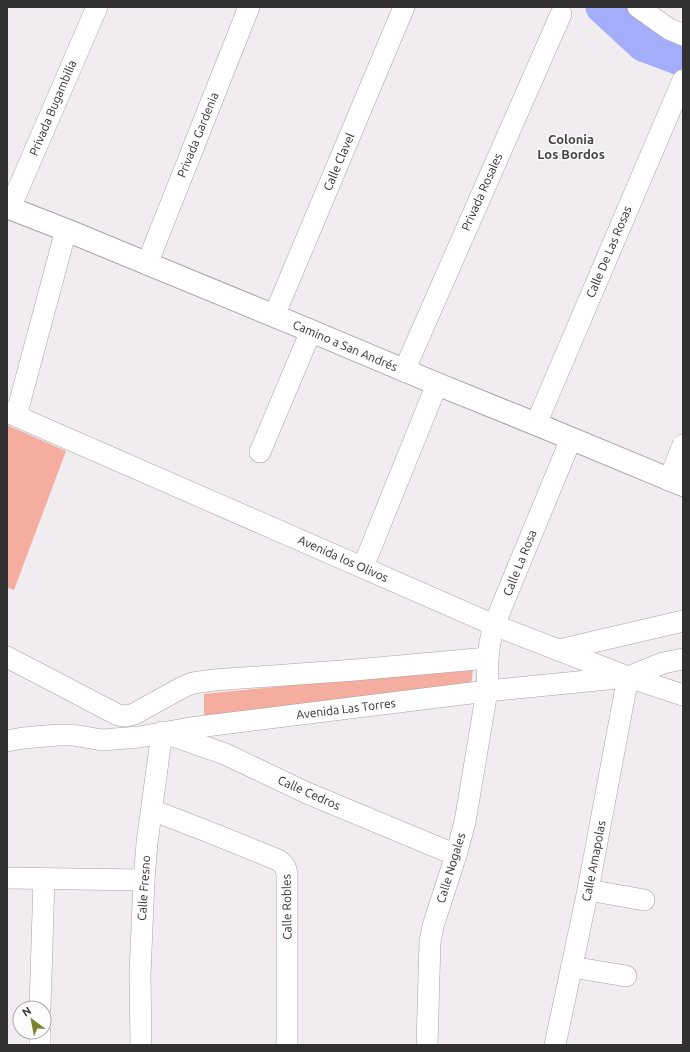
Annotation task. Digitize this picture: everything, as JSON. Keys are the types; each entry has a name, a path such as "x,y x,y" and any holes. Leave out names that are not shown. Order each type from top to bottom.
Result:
{"street":[{"name":"Privada Bugambilia","path":"8,208 97,7"},
{"name":"Privada Gardenia","path":"147,264 249,7"},
{"name":"Calle Clavel","path":"274,316 404,7"},
{"path":"638,7 669,29 683,35"},
{"name":"Privada Rosales","path":"404,371 561,14"},
{"name":"Calle De Las Rosas","path":"536,424 682,81"},
{"name":"Camino a San Andrés","path":"8,208 66,230 676,483"},
{"path":"12,414 66,230"},
{"path":"260,452 311,331"},
{"path":"363,567 437,384"},
{"name":"Avenida los Olivos","path":"12,414 494,625 628,677 683,695"},
{"name":"Calle La Rosa","path":"487,691 488,658 494,625 571,439"},
{"path":"676,483 683,445"},
{"path":"559,650 683,620"},
{"path":"7,657 118,714 127,716 134,714 193,683 214,680 355,670 488,658"},
{"name":"Avenida Las Torres","path":"7,741 30,737 58,735 73,735 102,740 117,740 162,732 487,691 628,677 663,663 683,659"},
{"name":"Calle Amapolas","path":"555,1045 588,890 628,677"},
{"name":"Calle Nogales","path":"427,1045 430,942 433,926 456,856 465,822 487,691"},
{"name":"Calle Fresno","path":"141,1045 140,975 144,880 147,843 162,732"},
{"name":"Calle Cedros","path":"162,732 225,754 307,793 456,856"},
{"name":"Calle Robles","path":"152,810 278,860 285,866 287,874 287,1045"},
{"path":"7,878 144,880"},
{"path":"40,1000 44,879"},
{"path":"588,890 644,900"},
{"path":"572,968 626,976"}],"shaded area":[{"path":"7,425 66,451 14,590 7,587"},
{"path":"473,667 471,687 204,719 204,694"}],"waterway":[{"path":"602,7 643,45 683,60"}],"district":[{"name":"Colonia Los Bordos","path":"571,146"}]}
